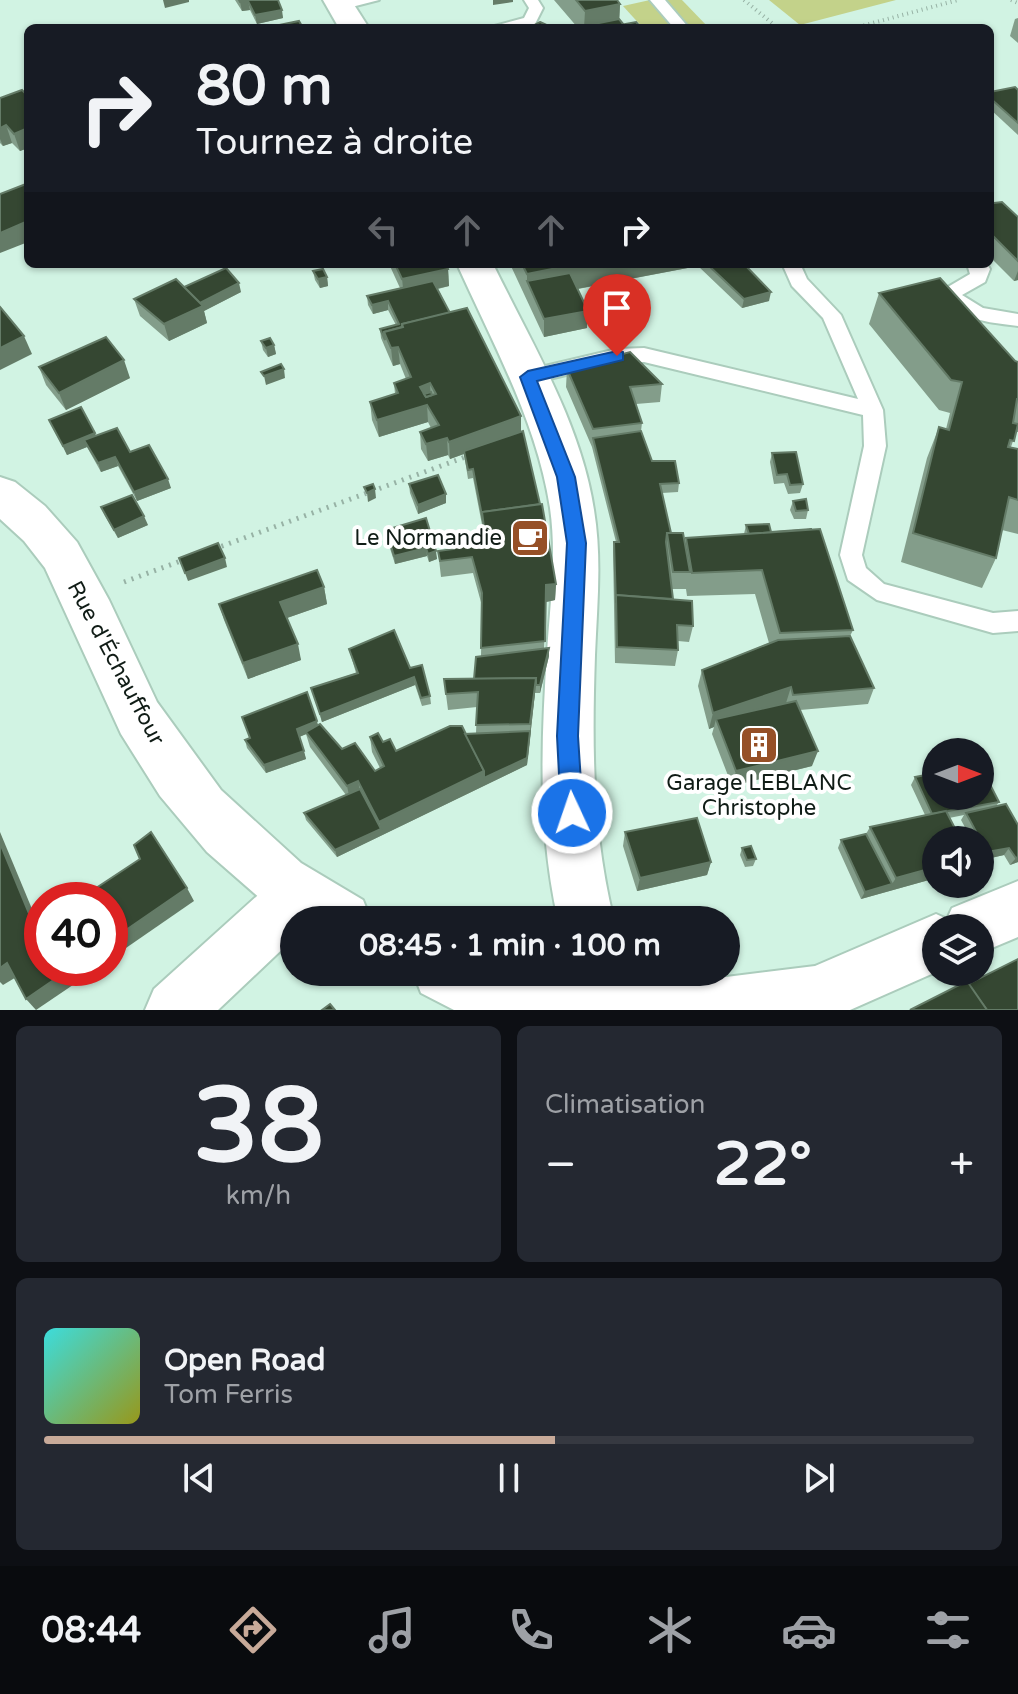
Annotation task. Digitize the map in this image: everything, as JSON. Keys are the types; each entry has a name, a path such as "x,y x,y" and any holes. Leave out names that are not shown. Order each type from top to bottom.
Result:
{"street":[{"path":"477,268 528,377 566,477 576,543 568,736 576,884 582,906"},
{"name":"Rue d'Échauffour","path":"0,494 45,535 84,596 140,718 193,798 233,844 317,906"},
{"path":"994,919 1018,909"},
{"path":"175,1010 280,936"},
{"path":"469,986 488,996 608,996 726,1007 816,995 922,949"}],"lane":[{"path":"344,11 372,0"},
{"path":"515,24 530,21 536,8 531,0"},
{"path":"657,0 678,24"},
{"path":"793,268 799,282 831,315 873,410 875,446 851,555 856,573 877,591 993,623 1018,621"},
{"path":"980,268 978,278 950,291 953,298 978,314 1018,320"},
{"path":"528,377 617,356 644,355 873,410"}],"path":[{"path":"744,0 773,24"},
{"path":"869,24 958,0"},
{"path":"1011,0 1018,3"},
{"path":"204,553 473,455"},
{"path":"84,596 189,558"}],"green space":[{"path":"650,0 682,0 705,24 639,24 623,6"},
{"path":"769,0 896,0 804,24 799,24"}],"building":[{"path":"239,0 278,0 282,10 255,15 248,1"},
{"path":"576,0 617,0 620,4 585,11"},
{"path":"619,19 623,24 594,24"},
{"path":"1015,87 1018,90 1018,123 994,102 994,91"},
{"path":"22,90 24,92 24,130 14,134 6,125 0,128 0,98"},
{"path":"24,185 24,223 0,233 0,194"},
{"path":"1002,202 1018,217 1018,261 994,237 994,203"},
{"path":"226,268 239,283 200,303 184,287"},
{"path":"397,268 448,269 402,279"},
{"path":"524,268 557,268 527,274"},
{"path":"711,268 748,268 771,292 744,299"},
{"path":"323,269 327,277 318,279 313,271"},
{"path":"570,273 588,311 544,319 527,281"},
{"path":"940,278 1018,362 1018,399 1013,423 1018,424 1014,441 1010,440 1008,447 1018,449 1018,500 1009,497 996,558 913,533 939,427 949,430 962,382 951,380 879,293"},
{"path":"176,279 203,306 164,324 134,299"},
{"path":"433,281 450,313 402,324 402,327 384,332 385,340 380,329 399,324 388,301 372,305 367,296"},
{"path":"0,307 24,336 0,348"},
{"path":"467,308 521,416 449,442 447,438 426,444 420,432 439,425 427,405 377,420 370,402 398,393 394,383 411,377 398,347 391,348 384,332 403,327 402,324","holes":["430,383 436,394 426,397 420,387"]},
{"path":"106,337 124,360 59,393 39,367"},
{"path":"270,338 274,345 266,348 261,341"},
{"path":"630,352 662,384 630,387 642,423 593,429 567,369"},
{"path":"281,364 284,369 264,376 261,372"},
{"path":"81,407 95,433 63,446 49,420"},
{"path":"117,428 130,452 149,445 168,479 134,492 115,457 98,463 84,440"},
{"path":"523,431 540,504 482,512 483,521 473,469 468,470 464,451"},
{"path":"641,431 652,461 675,461 679,483 660,484 671,533 667,533 666,542 673,599 616,595 616,603 614,542 619,542 593,438"},
{"path":"796,452 803,484 790,485 787,474 777,475 772,453"},
{"path":"438,475 446,494 418,505 409,484"},
{"path":"373,484 375,489 367,493 364,487"},
{"path":"132,495 144,516 114,530 101,507"},
{"path":"806,499 808,510 796,511 793,501"},
{"path":"542,504 556,584 546,585 545,641 481,648 482,593 472,557 440,561 438,551 454,549 453,541 485,535 482,512"},
{"path":"426,518 436,551 428,554 426,548 394,556 386,530"},
{"path":"769,524 771,532 812,529 749,534 746,525"},
{"path":"820,529 853,630 780,633 762,570 692,573 686,538"},
{"path":"667,533 683,533 690,572 673,572"},
{"path":"218,543 225,558 185,573 179,558"},
{"path":"317,570 324,587 280,602 298,644 243,663 219,604"},
{"path":"616,595 692,601 693,626 677,625 678,650 617,647"},
{"path":"394,630 410,668 422,665 430,696 421,698 414,677 320,714 311,688 358,673 349,649"},
{"name":"Garage LEBLANC Christophe","path":"850,636 874,688 793,695 791,687 713,713 702,670 778,640"},
{"path":"549,648 540,685 536,685 536,678 474,679 476,657"},
{"path":"536,678 530,724 476,725 478,692 446,694 444,679"},
{"path":"307,692 317,721 297,729 304,751 264,765 245,740 250,738 242,717"},
{"name":"Garage LEBLANC Christophe","path":"796,701 818,751 736,771 716,719"},
{"path":"320,724 342,749 355,743 375,771 384,766 370,737 378,733 383,742 390,739 396,751 450,726 462,726 484,771 379,822 358,781 347,786 306,732"},
{"path":"530,731 527,758 484,778 484,771 465,734"},
{"path":"922,776 922,792 915,777"},
{"path":"360,789 381,829 335,850 304,813"},
{"path":"1006,804 1018,825 1016,858 1009,848 994,851 994,826 973,826 966,813 994,810 994,807"},
{"path":"930,810 954,810 932,814"},
{"path":"946,811 954,826 922,826 922,871 896,878 870,827"},
{"path":"697,818 711,862 640,878 625,832"},
{"path":"151,832 187,888 128,929 128,882 105,882 140,859 134,845"},
{"path":"866,834 892,884 865,892 841,840"},
{"path":"0,843 24,901 24,986 45,986 26,999 7,963 0,968"},
{"path":"751,846 756,859 747,860 742,848"},
{"path":"1018,959 1018,1010 987,1010 969,986 994,986 994,971"},
{"path":"957,986 970,986 987,1010 910,1010"}],"place":[{"name":"Le Normandie","path":"530,538"},
{"name":"Garage LEBLANC Christophe","path":"759,745"}],"route":[{"path":"572,813 568,736 576,543 566,477 528,377 617,356"}]}
